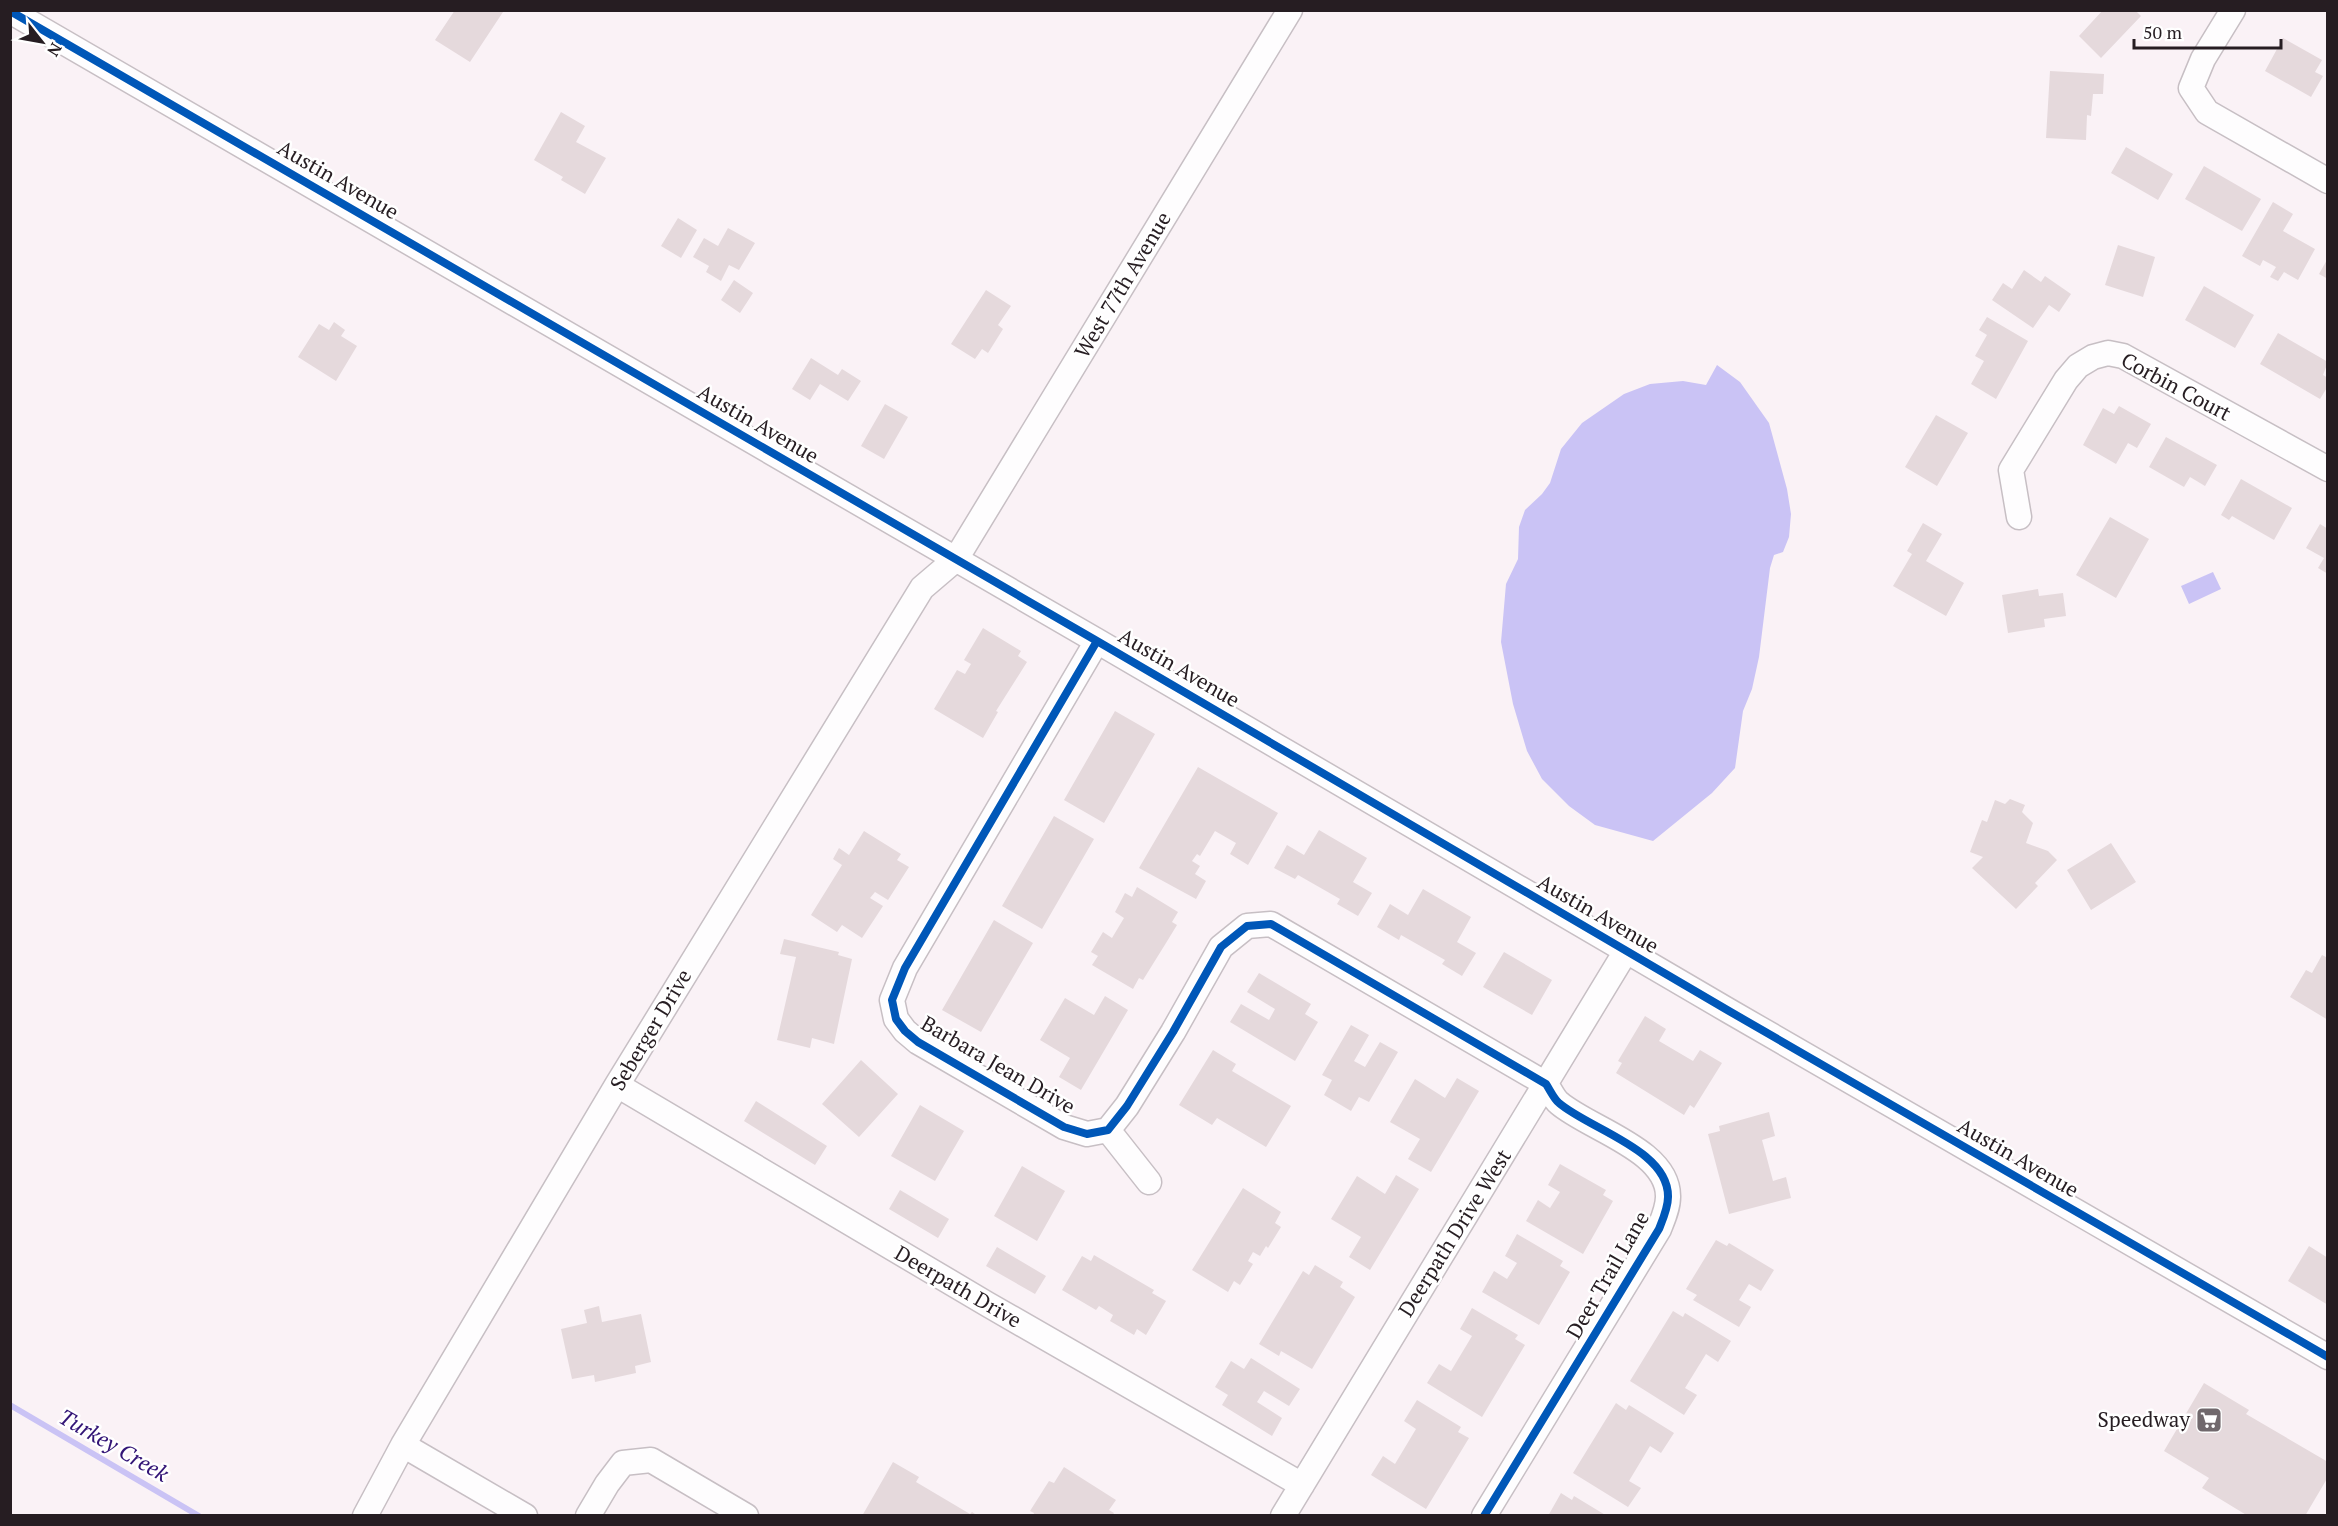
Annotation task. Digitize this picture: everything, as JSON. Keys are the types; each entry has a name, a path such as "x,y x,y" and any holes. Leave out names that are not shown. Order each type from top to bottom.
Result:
{"street":[{"name":"West 77th Avenue","path":"956,559 1290,10"},
{"path":"2233,10 2203,58 2191,88 2207,112 2328,181"},
{"name":"Austin Avenue","path":"10,11 2328,1357"},
{"name":"Corbin Court","path":"2019,517 2011,470 2066,380 2078,366 2093,357 2108,353 2123,356 2328,469"},
{"name":"Seberger Drive","path":"365,1515 403,1445 617,1085 922,588 956,559"},
{"name":"Barbara Jean Drive","path":"1097,641 905,968 892,1000 896,1019 918,1042 1064,1127 1086,1134 1108,1130"},
{"path":"1149,1182 1108,1130 1127,1106 1173,1032 1221,947 1247,926 1271,924 1546,1084"},
{"name":"Deerpath Drive West","path":"1283,1515 1626,951"},
{"name":"Deer Trail Lane","path":"1484,1515 1659,1229 1669,1197 1664,1179 1653,1164 1640,1153 1558,1103 1546,1084"},
{"name":"Deerpath Drive","path":"617,1085 987,1305 1302,1485"},
{"path":"403,1445 525,1515"},
{"path":"588,1515 623,1463 651,1460 746,1515"}],"shaded area":[{"path":"1717,365 1740,382 1769,423 1787,489 1791,514 1789,537 1783,552 1774,555 1770,568 1759,657 1752,689 1743,711 1735,768 1712,793 1653,841 1595,825 1569,806 1542,779 1527,751 1513,704 1501,642 1506,584 1518,559 1519,527 1525,510 1550,483 1561,449 1582,423 1624,394 1650,384 1683,381 1706,385"},
{"path":"2213,572 2221,589 2189,604 2181,586"}],"building":[{"path":"455,10 503,12 470,62 435,40"},
{"path":"2103,10 2135,10 2141,16 2101,58 2079,36"},
{"path":"2283,38 2322,60 2315,72 2323,76 2311,97 2265,71"},
{"path":"2050,71 2104,74 2103,94 2093,94 2091,116 2087,115 2086,140 2046,138"},
{"path":"561,112 585,126 576,142 606,158 585,194 561,180 563,177 534,160"},
{"path":"2126,147 2173,174 2158,200 2111,173"},
{"path":"2204,166 2261,199 2242,231 2185,199"},
{"path":"2273,202 2293,214 2283,231 2315,249 2298,280 2284,272 2278,281 2270,277 2276,267 2263,260 2260,266 2242,256"},
{"path":"678,218 697,230 681,258 661,246"},
{"path":"728,228 755,243 739,270 729,265 721,281 706,272 709,266 693,257 704,238 718,246"},
{"path":"2118,245 2155,257 2143,297 2105,285"},
{"path":"2328,258 2328,279 2319,274"},
{"path":"2024,270 2041,282 2045,276 2071,294 2059,312 2049,305 2033,328 1992,300 2003,283 2012,289"},
{"path":"734,280 753,293 740,313 721,300"},
{"path":"2204,286 2254,315 2235,348 2185,320"},
{"path":"986,290 1011,306 998,325 1003,329 988,353 982,349 975,359 951,344"},
{"path":"1987,317 2028,341 1996,399 1971,384 1984,361 1975,356 1987,335 1979,330"},
{"path":"334,322 345,330 341,336 357,346 336,381 298,357 319,324 329,330"},
{"path":"2278,333 2328,362 2323,375 2328,378 2328,386 2320,399 2260,364"},
{"path":"811,358 838,375 842,369 861,381 848,401 820,384 810,400 792,389"},
{"path":"885,404 908,417 884,459 861,446"},
{"path":"2119,406 2151,424 2137,448 2128,443 2116,464 2083,445 2103,408 2114,414"},
{"path":"1936,415 1968,433 1937,486 1905,467"},
{"path":"2166,437 2217,465 2205,486 2190,477 2184,487 2149,467"},
{"path":"2241,479 2292,508 2274,540 2232,516 2229,520 2221,515"},
{"path":"2110,517 2149,539 2116,598 2076,575"},
{"path":"1923,523 1942,534 1926,561 1964,583 1946,616 1893,586 1912,554 1907,551"},
{"path":"2320,524 2328,529 2328,574 2318,568 2324,558 2306,548"},
{"path":"2038,589 2039,596 2063,593 2066,616 2044,619 2045,627 2008,633 2002,595"},
{"path":"983,628 1021,651 1018,656 1027,662 996,711 998,712 983,738 934,709 957,670 965,674 971,664 964,660"},
{"path":"1115,711 1155,734 1104,823 1064,800"},
{"path":"1198,767 1278,813 1248,865 1230,854 1236,843 1215,831 1200,856 1197,854 1192,861 1200,866 1195,874 1206,881 1196,899 1139,868"},
{"path":"2010,799 2025,805 2022,812 2033,823 2026,843 2048,851 2057,860 2035,883 2038,886 2016,909 1972,868 1983,857 1970,852 1982,820 1987,822 1995,800 2005,804"},
{"path":"1054,816 1094,839 1042,929 1002,906"},
{"path":"1319,830 1367,858 1353,882 1372,893 1358,916 1337,904 1340,899 1298,875 1295,879 1274,868 1287,845 1304,855"},
{"path":"864,831 901,854 897,860 909,867 888,900 875,892 870,898 883,906 862,938 842,925 837,932 811,915 842,865 833,859 839,848 849,855"},
{"path":"2111,843 2136,882 2091,910 2067,870"},
{"path":"1137,887 1178,912 1172,922 1177,925 1143,980 1139,978 1133,989 1092,965 1098,956 1091,952 1103,932 1112,938 1124,918 1115,912 1125,893 1132,897"},
{"path":"1423,889 1471,917 1457,942 1476,953 1462,976 1442,964 1445,960 1401,935 1399,940 1377,927 1390,904 1408,915"},
{"path":"994,920 1033,943 981,1032 942,1010"},
{"path":"784,939 839,952 838,955 852,959 834,1044 812,1038 810,1048 777,1040 796,957 780,954"},
{"path":"1504,952 1552,980 1532,1015 1483,987"},
{"path":"2322,955 2328,958 2328,1020 2290,997 2306,970 2312,973"},
{"path":"1259,973 1311,1004 1305,1014 1318,1022 1295,1061 1230,1022 1241,1004 1269,1020 1275,1009 1247,992"},
{"path":"1105,996 1128,1010 1081,1090 1059,1077 1070,1058 1040,1040 1065,998 1094,1015"},
{"path":"1645,1016 1666,1029 1659,1041 1693,1061 1700,1050 1722,1063 1694,1108 1690,1105 1684,1115 1616,1073 1622,1063 1618,1061"},
{"path":"1351,1025 1369,1035 1354,1061 1365,1067 1380,1042 1398,1052 1369,1102 1359,1097 1351,1111 1324,1095 1332,1080 1322,1075"},
{"path":"1213,1050 1236,1064 1232,1071 1291,1106 1266,1147 1217,1118 1212,1125 1179,1105"},
{"path":"861,1060 898,1094 859,1137 822,1104"},
{"path":"1457,1078 1479,1091 1431,1172 1408,1159 1420,1139 1390,1122 1415,1079 1445,1098"},
{"path":"756,1101 827,1146 815,1165 744,1121"},
{"path":"920,1105 964,1131 935,1181 891,1156"},
{"path":"1769,1112 1775,1136 1762,1140 1773,1181 1786,1177 1791,1198 1729,1214 1708,1134 1720,1131 1719,1126"},
{"path":"1560,1164 1606,1190 1603,1195 1613,1201 1583,1254 1526,1221 1538,1200 1550,1208 1560,1192 1548,1185"},
{"path":"1022,1166 1065,1191 1037,1241 994,1216"},
{"path":"1396,1175 1419,1189 1370,1270 1349,1257 1361,1237 1331,1219 1357,1176 1385,1194"},
{"path":"1243,1188 1281,1212 1275,1223 1281,1227 1260,1256 1253,1252 1248,1261 1253,1264 1240,1285 1234,1281 1228,1292 1192,1270"},
{"path":"900,1190 949,1219 938,1238 889,1209"},
{"path":"1517,1234 1563,1261 1560,1266 1570,1272 1539,1325 1482,1292 1494,1271 1507,1279 1517,1263 1505,1256"},
{"path":"1716,1240 1727,1246 1729,1243 1774,1270 1761,1291 1749,1284 1739,1300 1751,1307 1739,1327 1693,1300 1697,1295 1686,1289"},
{"path":"2309,1246 2328,1258 2328,1305 2288,1281"},
{"path":"997,1247 1046,1276 1035,1294 986,1266"},
{"path":"1094,1255 1154,1290 1152,1293 1166,1301 1146,1335 1137,1329 1134,1335 1110,1321 1113,1315 1099,1306 1096,1310 1062,1290 1082,1256 1091,1261"},
{"path":"1315,1265 1343,1282 1340,1287 1355,1297 1312,1369 1281,1351 1279,1356 1259,1344 1303,1271 1309,1275"},
{"path":"599,1306 602,1322 641,1314 651,1362 635,1366 636,1373 595,1382 594,1375 572,1379 561,1329 587,1323 584,1310"},
{"path":"1472,1308 1518,1335 1515,1339 1525,1345 1482,1417 1427,1383 1439,1364 1451,1371 1472,1336 1460,1329"},
{"path":"1673,1311 1683,1317 1685,1313 1731,1341 1718,1362 1706,1354 1685,1388 1697,1395 1684,1415 1630,1381"},
{"path":"1251,1358 1300,1389 1289,1406 1264,1391 1257,1402 1282,1418 1272,1436 1222,1405 1228,1395 1215,1387 1231,1361 1244,1369"},
{"name":"Speedway","path":"2204,1383 2249,1410 2246,1414 2328,1462 2328,1477 2305,1516 2248,1516 2202,1488 2209,1478 2164,1451"},
{"path":"1417,1400 1461,1427 1458,1432 1469,1438 1426,1509 1371,1475 1383,1456 1395,1464 1416,1429 1404,1421"},
{"path":"1616,1403 1626,1410 1629,1405 1674,1433 1661,1453 1650,1446 1629,1481 1641,1488 1628,1507 1573,1473"},
{"path":"893,1462 919,1477 916,1482 970,1514 972,1512 978,1516 862,1516"},
{"path":"1064,1467 1116,1500 1109,1510 1114,1513 1112,1516 1033,1516 1034,1513 1030,1511 1049,1481 1054,1483"},
{"path":"1561,1493 1572,1500 1574,1496 1607,1516 1548,1516"}],"waterway":[{"name":"Turkey Creek","path":"10,1405 199,1516"}],"cycle path":[{"path":"10,11 2328,1357"},
{"path":"1097,641 905,968 892,1000 896,1019 918,1042 1064,1127 1087,1134 1108,1130 1127,1106 1173,1032 1221,947 1247,926 1271,924 1546,1084 1559,1103 1572,1113 1642,1153 1656,1166 1665,1181 1668,1201 1659,1229 1484,1516"}],"place":[{"name":"Speedway","path":"2209,1420"}]}
